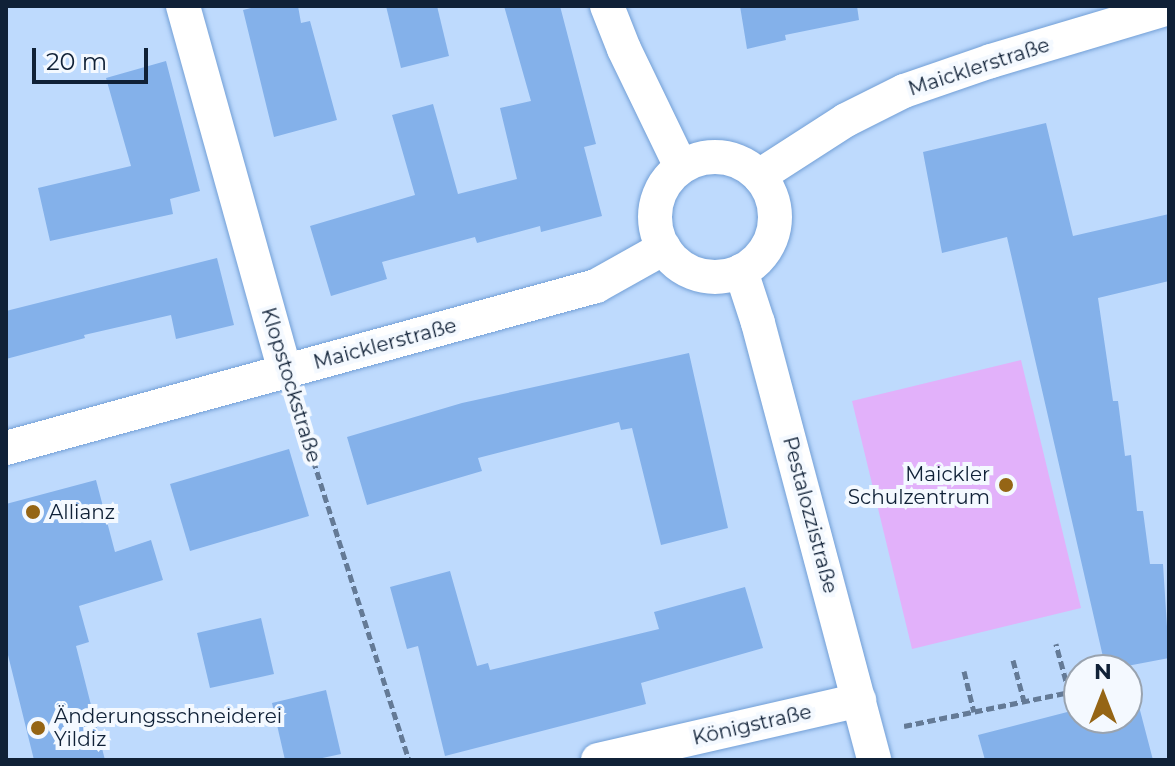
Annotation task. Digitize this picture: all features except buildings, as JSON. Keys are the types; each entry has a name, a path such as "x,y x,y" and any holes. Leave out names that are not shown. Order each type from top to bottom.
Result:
{"street":[{"name":"Klopstockstraße","path":"183,6 285,372"},
{"path":"607,6 624,49 681,167"},
{"name":"Maicklerstraße","path":"759,176 846,120 904,91 991,61 1169,8"},
{"path":"722,158 746,166 759,176 774,204 775,220 765,250 741,271 724,276 690,271 664,248 655,214 663,188 681,167 696,160 722,158"},
{"name":"Maicklerstraße","path":"6,448 596,286 664,248"},
{"name":"Pestalozzistraße","path":"741,271 874,760"},
{"name":"Königstraße","path":"598,760 859,700"}],"path":[{"name":"Klopstockstraße","path":"285,372 409,760"},
{"path":"904,726 1069,692 1056,644"},
{"path":"1013,660 1024,701"},
{"path":"964,671 974,712"}],"shaded area":[{"path":"1021,360 1081,608 912,649 852,401"}],"place":[{"name":"Maickler Schulzentrum","path":"1006,485"},
{"name":"Allianz","path":"33,512"},
{"name":"Änderungsschneiderei Yildiz","path":"38,728"}]}
